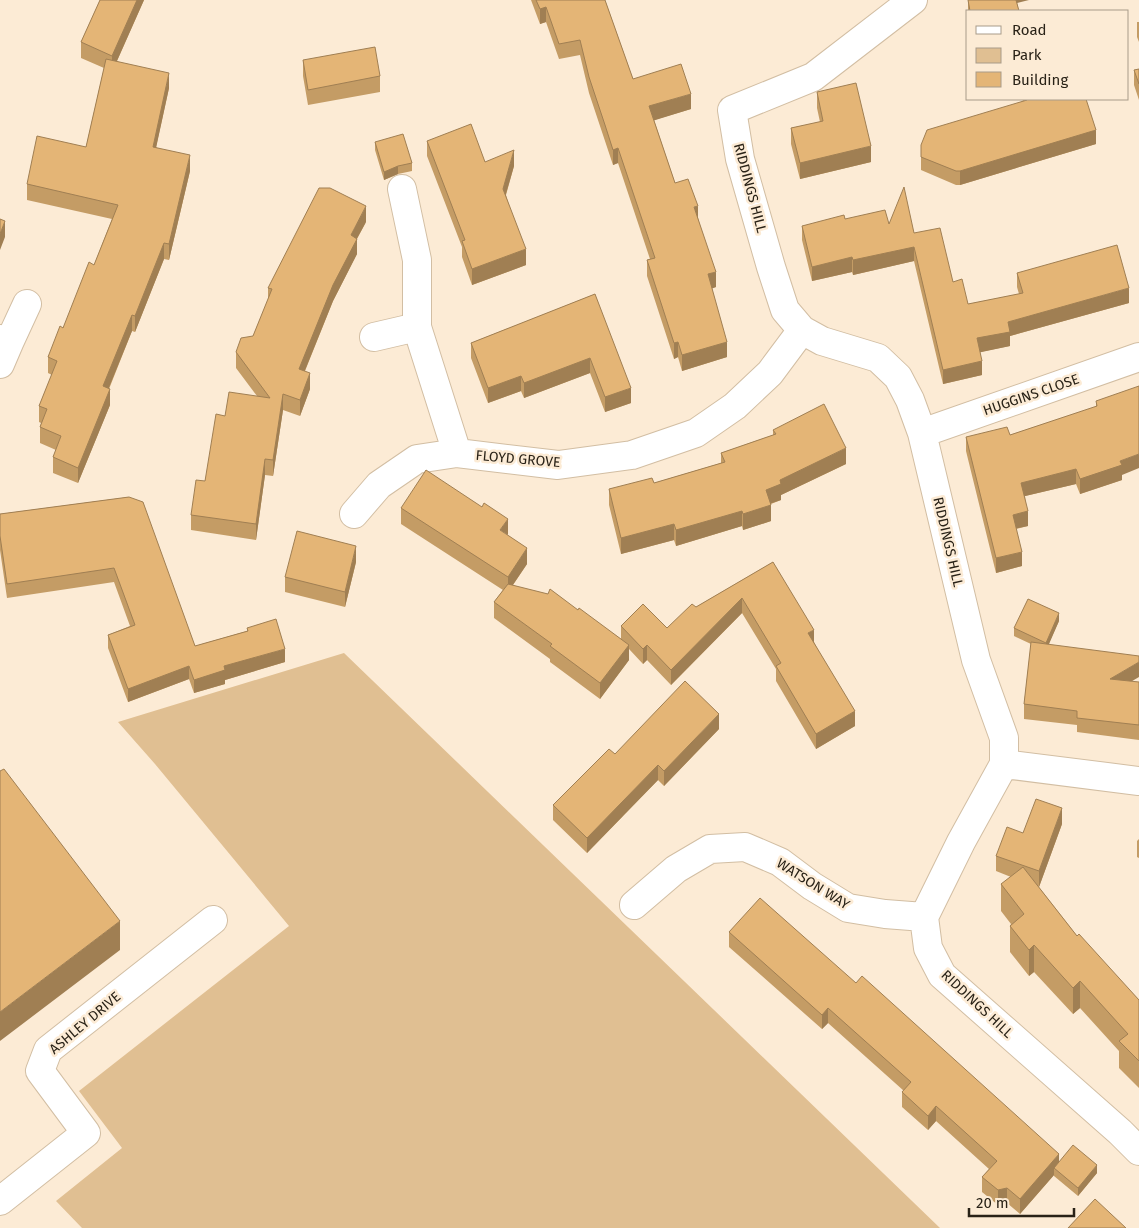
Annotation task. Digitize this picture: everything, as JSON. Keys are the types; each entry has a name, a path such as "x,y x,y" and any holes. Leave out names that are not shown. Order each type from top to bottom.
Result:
{"street":[{"name":"RIDDINGS HILL","path":"913,0 814,78 732,110 740,158 785,310 802,330 822,341 845,346 878,358 898,377 910,400 922,434 976,660 1004,738 1004,764 961,842 924,917 928,948 942,975 1120,1132 1139,1151"},
{"name":"FLOYD GROVE","path":"402,189 417,260 416,327 457,453"},
{"path":"3,349 26,304"},
{"path":"374,337 416,327"},
{"name":"FLOYD GROVE","path":"354,514 379,484 417,459 457,453 558,465 632,455 696,434 735,406 770,373 802,330"},
{"name":"HUGGINS CLOSE","path":"922,434 1139,357"},
{"path":"1004,764 1139,781"},
{"name":"WATSON WAY","path":"634,905 676,869 710,848 745,847 780,862 812,886 848,908 884,914 924,917"},
{"name":"ASHLEY DRIVE","path":"0,1201 86,1134 40,1071 48,1050 213,920"}],"green space":[{"path":"344,653 940,1228 82,1228 56,1201 122,1148 79,1091 289,926 118,722"}],"building":[{"path":"100,0 137,0 112,56 81,42"},
{"path":"536,0 605,0 633,79 681,64 691,94 649,106 675,183 688,179 698,206 694,207 716,272 708,274 727,342 682,355 678,342 674,343 647,260 655,258 618,148 613,150 589,77 580,40 559,44 546,7 540,9"},
{"path":"968,0 1016,0 1019,10 970,10"},
{"path":"375,47 380,76 308,90 303,60"},
{"path":"106,59 169,73 153,147 190,155 169,244 164,243 135,316 132,315 103,386 110,389 78,468 53,457 61,436 40,427 47,409 39,406 57,361 48,357 60,326 63,328 89,262 94,265 118,205 27,184 37,136 86,147"},
{"path":"1139,69 1139,84 1134,70"},
{"path":"856,83 871,146 800,163 791,128 823,121 817,92"},
{"path":"1027,100 1086,100 1096,130 956,171 921,157 921,145 927,130"},
{"path":"471,124 485,162 514,150 503,189 526,249 472,269 462,241 465,240 427,141"},
{"path":"403,134 412,163 384,172 375,142"},
{"path":"904,187 914,233 940,228 953,282 962,279 968,304 1023,293 1017,273 1117,245 1129,288 1008,322 1010,332 977,338 982,361 943,370 914,247 853,260 852,257 812,267 802,226 844,215 845,219 885,210 889,224"},
{"path":"319,188 330,188 366,206 351,235 357,239 333,285 299,369 310,373 300,400 283,394 273,460 265,459 256,524 191,515 196,480 205,481 216,414 225,416 229,392 270,398 236,352 241,338 253,336 272,289 268,288"},
{"path":"0,219 5,221 0,234"},
{"path":"595,294 631,388 605,397 590,358 524,383 521,376 488,388 471,343"},
{"path":"1139,386 1139,454 1120,461 1122,465 1080,479 1076,469 1021,483 1028,511 1013,515 1022,552 996,558 966,437 1007,427 1010,435 1097,406 1096,401"},
{"path":"824,404 846,448 780,480 781,484 766,490 771,505 743,514 742,511 676,530 674,524 621,538 609,489 652,478 654,483 725,462 721,453 776,434 773,430"},
{"path":"426,470 482,507 484,503 508,519 500,530 527,548 508,577 401,508"},
{"path":"129,497 143,502 195,646 248,631 247,628 276,619 285,649 224,666 225,670 194,680 189,666 128,689 108,635 135,625 114,568 7,584 0,536 0,514"},
{"path":"297,531 356,546 345,592 285,577"},
{"path":"773,562 814,630 808,633 855,711 816,734 776,666 781,663 742,598 671,670 647,645 643,649 621,626 643,604 667,628 692,604 696,607"},
{"path":"508,584 548,594 550,589 629,645 600,683 550,646 552,644 494,602"},
{"path":"1028,599 1059,613 1046,643 1014,628"},
{"path":"1031,642 1139,656 1139,662 1110,679 1139,682 1139,725 1077,718 1077,711 1024,704"},
{"path":"685,681 719,714 664,771 658,765 587,838 553,805 609,749 615,754"},
{"path":"4,769 120,921 0,1012 0,771"},
{"path":"1036,799 1062,808 1039,871 996,856 1007,827 1023,833"},
{"path":"1023,867 1077,936 1079,934 1139,1000 1139,1061 1119,1041 1128,1034 1080,981 1073,988 1034,945 1029,950 1010,926 1024,914 1001,884"},
{"path":"760,898 856,983 862,976 1059,1154 1020,1199 1007,1188 998,1190 982,1177 997,1161 936,1106 928,1116 902,1092 911,1082 828,1008 822,1015 729,932"},
{"path":"1073,1145 1097,1165 1078,1188 1054,1168"},
{"path":"1095,1199 1126,1228 1068,1228"}]}
